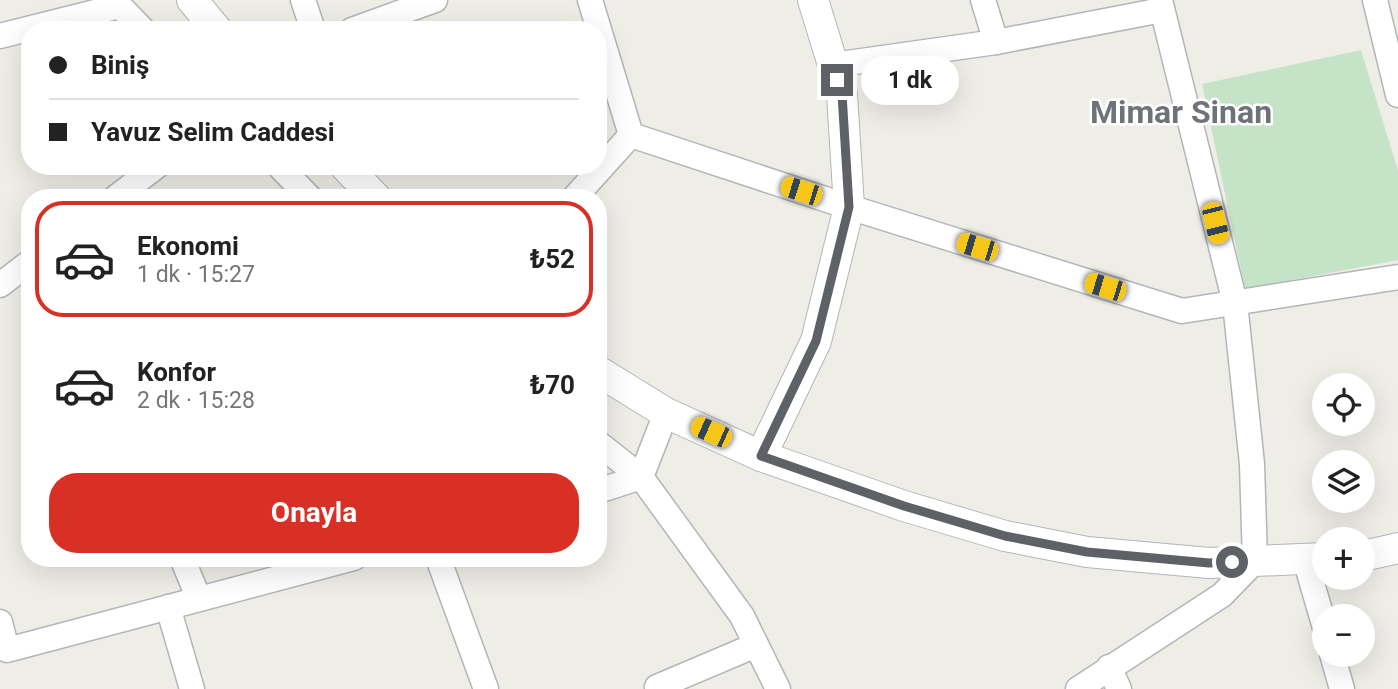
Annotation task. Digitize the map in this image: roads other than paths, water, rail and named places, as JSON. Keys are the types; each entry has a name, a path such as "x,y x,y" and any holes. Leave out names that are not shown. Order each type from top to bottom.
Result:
{"street":[{"path":"192,0 210,21"},
{"path":"303,0 310,21"},
{"path":"377,21 435,0"},
{"path":"590,0 596,21"},
{"path":"761,456 816,341 849,207 842,94 813,0"},
{"path":"983,0 996,42"},
{"path":"1375,0 1398,95"},
{"path":"53,21 116,3 134,21"},
{"path":"833,65 996,42 1161,5 1235,303 1252,464 1255,561 1222,595 1114,678 1077,689"},
{"path":"0,36 21,30"},
{"path":"607,56 631,135"},
{"path":"607,162 631,135"},
{"path":"631,135 849,207 1182,311 1398,277"},
{"path":"127,189 145,175"},
{"path":"288,175 301,189"},
{"path":"354,175 367,189"},
{"path":"582,189 595,175"},
{"path":"0,285 21,269"},
{"path":"607,376 666,412 761,456 904,506 1005,536 1087,552 1209,563 1312,559"},
{"path":"641,477 666,412"},
{"path":"607,450 641,477 742,617 778,689"},
{"path":"607,488 641,477"},
{"path":"1375,553 1398,548"},
{"path":"186,567 199,599"},
{"path":"0,622 7,650 320,567"},
{"path":"441,567 486,689"},
{"path":"168,607 192,689"},
{"path":"654,688 756,645"},
{"path":"1336,667 1342,689"}],"district":[{"name":"Mimar Sinan","path":"1181,112"}]}
